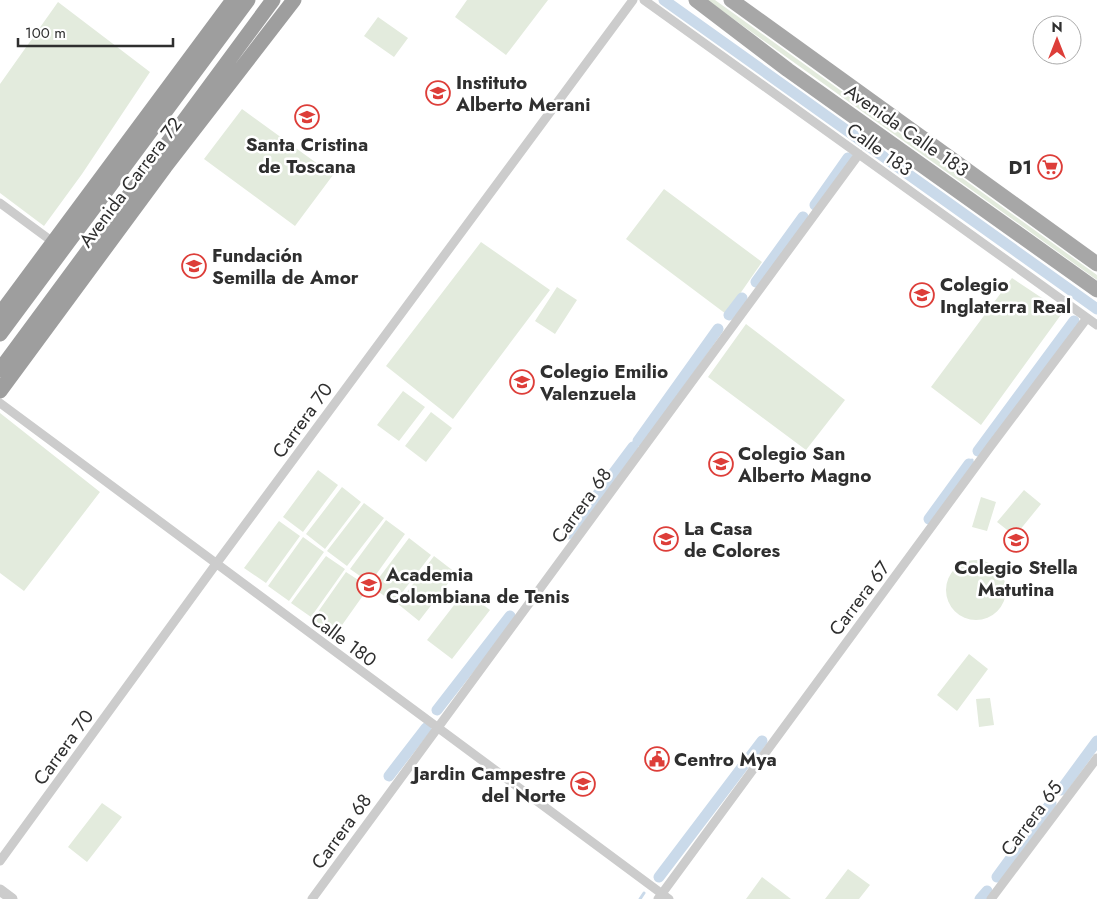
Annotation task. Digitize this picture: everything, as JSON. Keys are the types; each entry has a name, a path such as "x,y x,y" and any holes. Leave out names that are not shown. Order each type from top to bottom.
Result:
{"highway":[{"name":"Avenida Carrera 72","path":"0,314 233,0"},
{"name":"Avenida Carrera 72","path":"0,334 248,0"},
{"name":"Avenida Carrera 72","path":"0,370 272,0"},
{"name":"Avenida Carrera 72","path":"0,391 166,167 294,0"}],"main road":[{"name":"Avenida Calle 183","path":"696,0 788,70 1097,290"},
{"name":"Avenida Calle 183","path":"731,0 1097,264"}],"street":[{"name":"Carrera 70","path":"0,861 216,564 633,0"},
{"name":"Calle 183","path":"644,0 1097,325"},
{"name":"Carrera 68","path":"312,899 858,154"},
{"path":"0,203 53,242"},
{"name":"Carrera 67","path":"663,897 990,447 1087,318"},
{"name":"Calle 180","path":"0,404 663,897"},
{"name":"Carrera 65","path":"991,899 1097,758"},
{"path":"0,890 12,899"}],"shaded area":[{"path":"467,0 548,0 506,55 455,17"},
{"path":"707,0 715,0 1097,275 1097,280"},
{"path":"58,2 150,72 82,174 44,226 0,193 0,84"},
{"path":"378,17 408,38 394,57 364,36"},
{"path":"242,109 333,175 295,226 204,159"},
{"path":"664,189 762,262 726,314 626,239"},
{"path":"481,242 550,290 453,419 386,366"},
{"path":"1012,278 1063,312 981,425 931,387"},
{"path":"557,287 577,300 555,334 535,321"},
{"path":"746,324 845,400 806,450 708,377"},
{"path":"403,391 425,407 399,441 377,425"},
{"path":"431,412 452,428 426,462 405,446"},
{"path":"0,413 100,492 24,591 0,573"},
{"path":"318,470 338,485 303,532 283,517"},
{"path":"342,487 361,502 325,549 306,534"},
{"path":"1024,490 1041,504 1015,536 997,522"},
{"path":"981,497 996,502 987,531 972,527"},
{"path":"364,503 384,518 347,566 327,551"},
{"path":"386,520 405,534 370,583 350,569"},
{"path":"279,521 300,536 266,583 244,568"},
{"path":"303,537 324,552 289,601 268,586"},
{"path":"409,538 431,555 394,603 372,587"},
{"path":"326,556 345,569 311,617 291,603"},
{"path":"434,556 456,573 419,621 398,604"},
{"path":"976,560 992,565 997,569 1001,574 1006,590 1001,606 997,611 992,615 976,620 960,615 955,611 951,606 946,590 951,574 955,569 960,565"},
{"path":"346,572 369,587 335,635 313,619"},
{"path":"465,591 490,610 452,659 427,640"},
{"path":"969,654 988,669 957,711 937,695"},
{"path":"990,698 994,725 979,727 976,699"},
{"path":"102,803 122,817 87,862 68,847"},
{"path":"848,869 870,885 859,899 825,899"},
{"path":"762,877 791,899 746,899"}],"waterway":[{"path":"664,0 1097,309"},
{"path":"815,205 848,158"},
{"path":"756,282 803,217"},
{"path":"729,315 742,298"},
{"path":"978,451 1074,321"},
{"path":"638,441 718,329"},
{"path":"568,534 633,447"},
{"path":"969,464 972,460"},
{"path":"929,519 969,464"},
{"path":"437,710 510,616"},
{"path":"389,776 426,728"},
{"path":"659,877 762,741"},
{"path":"1061,790 1097,741"},
{"path":"997,877 1051,803"},
{"path":"980,899 987,891"},
{"path":"640,899 644,893"}],"place":[{"name":"Instituto Alberto Merani","path":"438,93"},
{"name":"Santa Cristina de Toscana","path":"307,117"},
{"name":"D1","path":"1050,167"},
{"name":"Fundación Semilla de Amor","path":"194,266"},
{"name":"Colegio Inglaterra Real","path":"922,295"},
{"name":"Colegio Emilio Valenzuela","path":"522,382"},
{"name":"Colegio San Alberto Magno","path":"721,464"},
{"name":"La Casa de Colores","path":"666,539"},
{"name":"Colegio Stella Matutina","path":"1016,540"},
{"name":"Academia Colombiana de Tenis","path":"369,585"},
{"name":"Centro Mya","path":"657,759"},
{"name":"Jardin Campestre del Norte","path":"583,784"}]}
